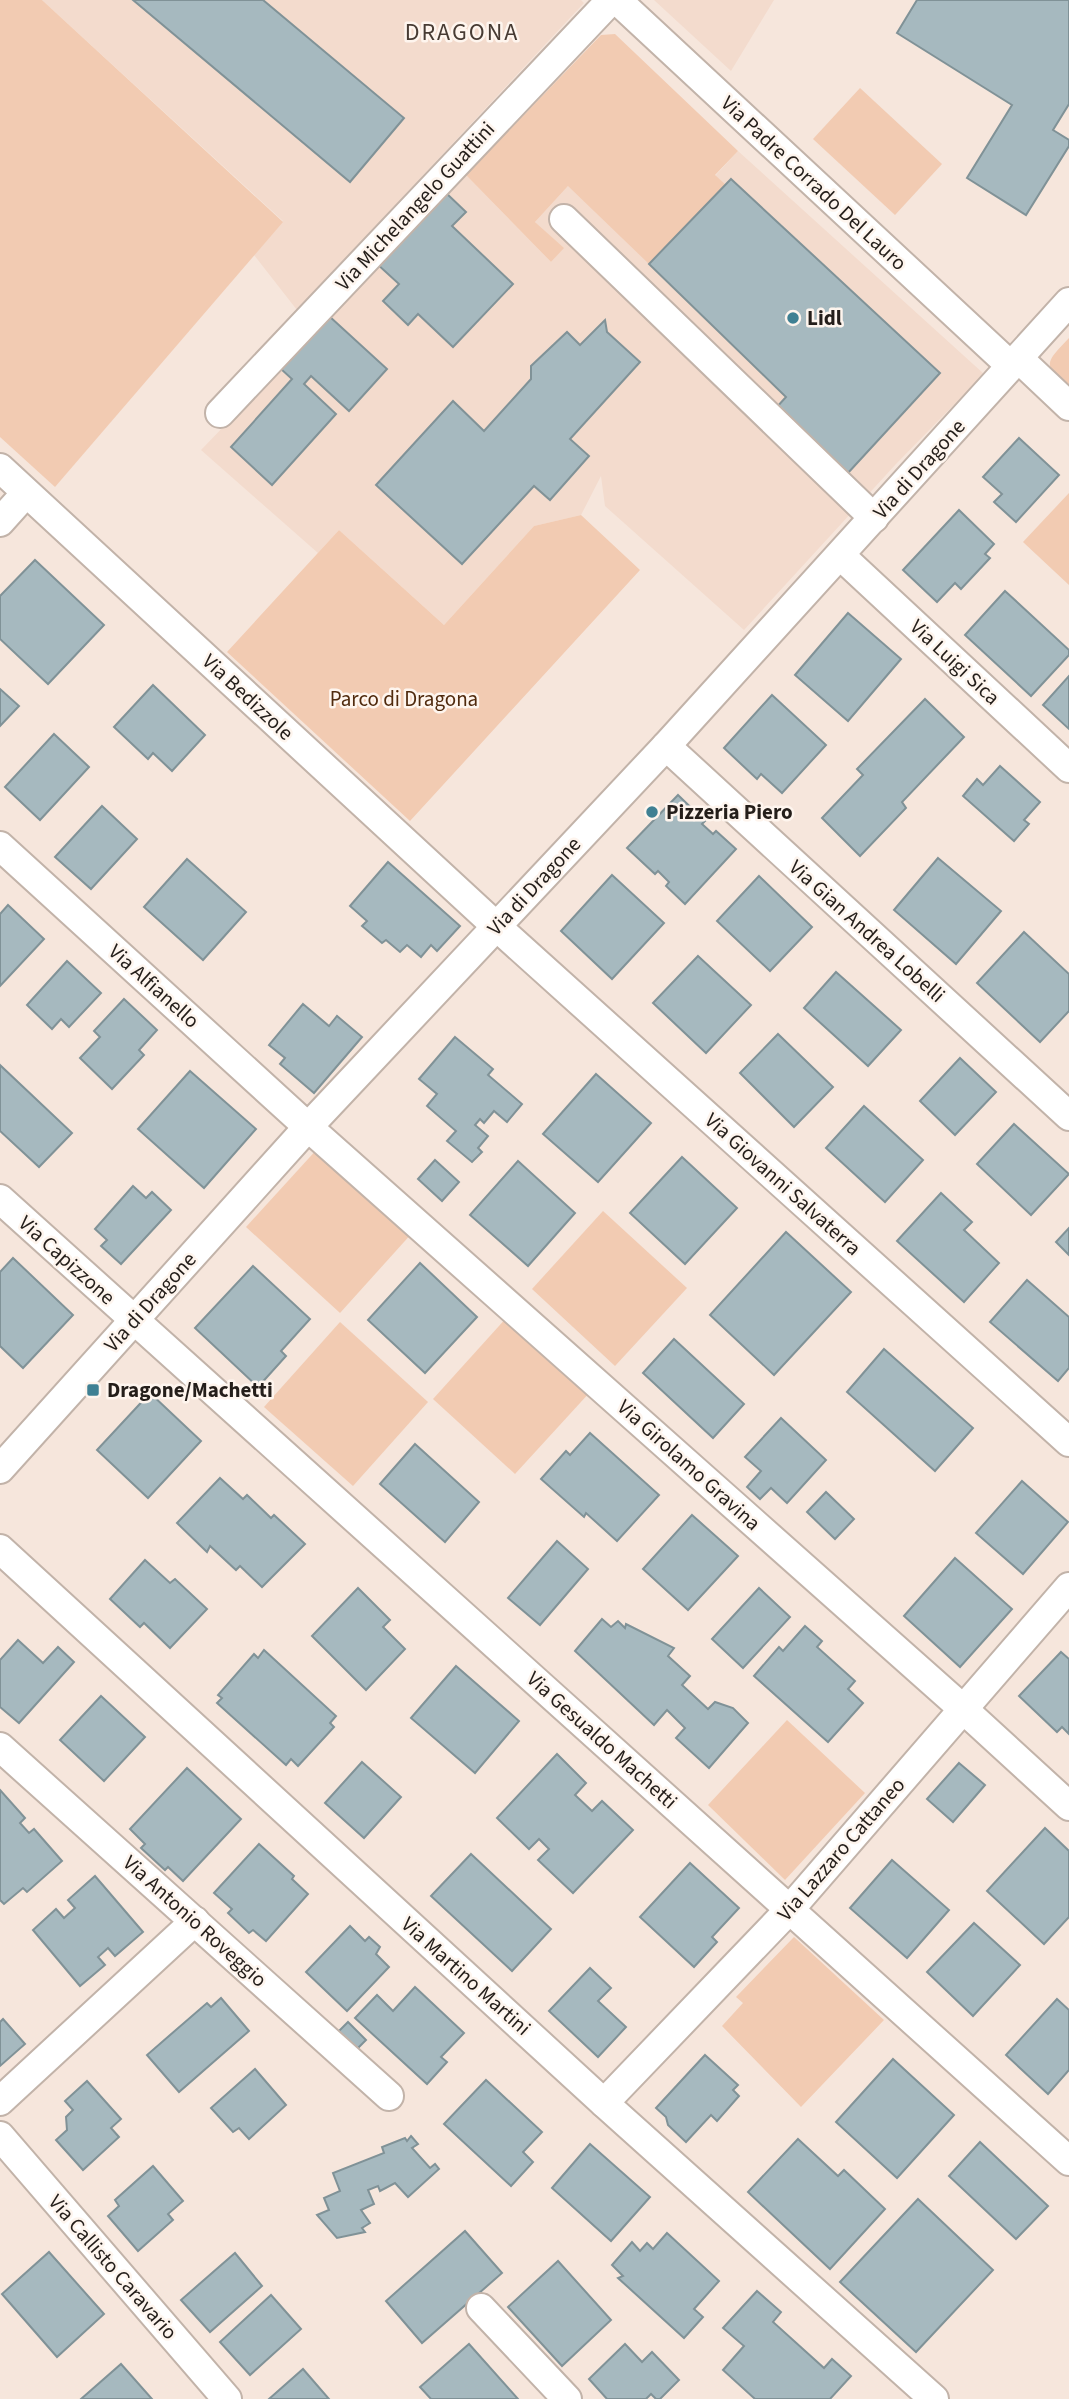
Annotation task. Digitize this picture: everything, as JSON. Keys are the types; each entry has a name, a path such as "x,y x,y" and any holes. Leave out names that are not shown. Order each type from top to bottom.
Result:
{"street":[{"name":"Via Michelangelo Guattini","path":"220,413 611,0"},
{"name":"Via Padre Corrado Del Lauro","path":"617,0 1014,362 1069,406"},
{"path":"564,219 874,519"},
{"name":"Via di Dragone","path":"0,1469 308,1126 666,746 1069,302"},
{"name":"Via Bedizzole","path":"0,468 496,926"},
{"path":"0,523 26,493"},
{"name":"Via Luigi Sica","path":"841,556 1069,768"},
{"name":"Via Gian Andrea Lobelli","path":"666,746 1069,1116"},
{"name":"Via Alfianello","path":"0,846 308,1126"},
{"name":"Via Giovanni Salvaterra","path":"496,926 1069,1442"},
{"name":"Via Girolamo Gravina","path":"308,1126 1069,1805"},
{"name":"Via Capizzone","path":"0,1199 133,1320"},
{"name":"Via Gesualdo Machetti","path":"133,1320 1069,2161"},
{"name":"Via Martino Martini","path":"0,1549 604,2103 934,2399"},
{"name":"Via Lazzaro Cattaneo","path":"604,2103 790,1909 962,1707 1069,1587"},
{"name":"Via Antonio Roveggio","path":"0,1747 389,2096"},
{"path":"0,2101 195,1922"},
{"name":"Via Callisto Caravario","path":"0,2136 227,2399"},
{"path":"481,2308 567,2399"}],"shaded area":[{"path":"42,0 581,0 584,3 297,310 254,255 283,221"},
{"path":"654,0 774,0 731,71"},
{"path":"738,151 984,374 896,464 744,630 605,506 601,476 581,515 534,526 444,625 339,530 318,553 201,450 466,175 551,262 563,248 535,222 568,186 726,185 715,176"}],"green space":[{"path":"0,0 42,0 283,222 55,487 0,437"},
{"path":"615,34 738,151 715,175 726,185 649,264 568,186 535,222 564,248 551,262 466,175 601,35"},
{"path":"860,88 942,164 895,215 813,139"},
{"path":"1069,338 1069,388 1054,374 1050,364 1055,353"},
{"path":"1069,493 1069,585 1023,542"},
{"name":"Parco di Dragona","path":"581,515 640,570 410,821 227,652 339,530 444,625 534,526"},
{"path":"319,1147 413,1232 340,1313 246,1227"},
{"path":"603,1211 687,1288 615,1366 532,1289"},
{"path":"508,1316 591,1391 515,1474 433,1399"},
{"path":"340,1322 428,1402 353,1486 264,1407"},
{"path":"787,1720 865,1793 785,1880 708,1805"},
{"path":"794,1937 884,2020 801,2107 722,2026 743,2003 736,1997"}],"building":[{"path":"133,0 263,0 404,118 350,182"},
{"path":"917,0 1069,0 1069,104 1053,130 1069,140 1069,146 1026,215 967,178 1012,105 897,33"},
{"name":"Lidl","path":"731,179 940,373 847,474 776,408 786,397 649,264"},
{"path":"444,191 466,212 452,226 513,284 453,347 418,314 408,325 383,301 399,284 376,263"},
{"path":"329,316 387,369 349,411 311,376 304,384 336,414 272,485 231,447 292,379 281,369"},
{"path":"605,320 607,332 640,362 570,439 589,456 550,500 534,486 462,564 376,485 453,401 484,431 531,379 531,366 567,332 580,345"},
{"path":"1019,438 1059,475 1016,522 994,502 1002,494 983,477"},
{"path":"959,510 994,544 985,554 990,558 961,589 955,583 937,602 903,570"},
{"path":"35,560 104,625 48,684 0,639 0,596"},
{"path":"1005,591 1069,650 1069,655 1031,696 965,635"},
{"path":"848,613 901,659 848,721 795,675"},
{"path":"1069,676 1069,729 1043,705"},
{"path":"153,685 205,735 172,771 153,753 148,759 114,727"},
{"path":"0,689 19,706 0,726"},
{"path":"772,695 826,745 782,793 761,774 757,779 724,748"},
{"path":"925,699 964,737 902,802 906,808 860,856 822,818 863,775 857,769"},
{"path":"54,734 89,767 40,820 5,787"},
{"path":"1000,766 1040,802 1024,820 1029,824 1014,841 963,796 977,779 983,785"},
{"path":"678,795 705,821 702,824 713,834 716,831 736,849 685,904 666,886 669,882 658,871 655,874 627,848"},
{"path":"102,806 137,839 91,889 55,857"},
{"path":"938,858 1001,911 956,964 894,910"},
{"path":"187,859 246,912 203,960 144,907"},
{"path":"388,862 460,926 437,951 431,945 421,957 407,945 400,952 386,940 382,943 362,926 367,921 350,906"},
{"path":"612,875 664,923 612,979 561,931"},
{"path":"759,876 812,927 770,971 717,921"},
{"path":"8,905 44,939 0,986 0,914"},
{"path":"1024,932 1069,974 1069,1011 1040,1042 977,983"},
{"path":"698,956 751,1005 706,1053 653,1003"},
{"path":"67,961 101,993 69,1027 61,1019 52,1029 27,1005"},
{"path":"836,972 901,1030 868,1066 804,1008"},
{"path":"124,999 157,1030 139,1050 144,1055 112,1089 80,1058 100,1037 94,1031"},
{"path":"303,1004 329,1026 337,1016 362,1037 314,1093 280,1064 285,1058 269,1045"},
{"path":"778,1034 833,1087 794,1127 740,1073"},
{"path":"455,1037 493,1069 488,1075 522,1104 507,1122 494,1111 484,1123 480,1119 475,1125 488,1136 478,1148 482,1152 472,1162 447,1141 456,1131 427,1106 437,1094 419,1079"},
{"path":"960,1058 996,1092 955,1135 920,1101"},
{"path":"0,1065 72,1133 39,1167 0,1131"},
{"path":"190,1071 256,1129 204,1188 138,1129"},
{"path":"596,1074 651,1123 598,1182 543,1134"},
{"path":"864,1106 923,1160 885,1202 826,1148"},
{"path":"1014,1124 1069,1174 1031,1215 977,1164"},
{"path":"682,1157 737,1208 685,1264 630,1213"},
{"path":"435,1160 459,1182 442,1201 418,1179"},
{"path":"518,1161 575,1213 528,1266 470,1215"},
{"path":"133,1186 146,1198 152,1192 171,1210 121,1264 101,1246 107,1240 95,1229"},
{"path":"941,1193 972,1222 964,1230 999,1263 964,1302 897,1241"},
{"path":"1069,1228 1069,1255 1056,1242"},
{"path":"786,1232 851,1292 774,1375 710,1315"},
{"path":"13,1258 73,1315 23,1368 0,1346 0,1272"},
{"path":"420,1263 477,1317 425,1373 368,1320"},
{"path":"253,1266 310,1319 281,1351 286,1356 258,1387 195,1328"},
{"path":"1027,1280 1069,1317 1069,1368 1058,1381 990,1322"},
{"path":"674,1339 744,1404 713,1438 643,1373"},
{"path":"884,1349 973,1428 935,1471 847,1392"},
{"path":"150,1393 201,1441 148,1498 97,1450"},
{"path":"781,1418 826,1460 787,1503 771,1488 760,1499 747,1487 761,1471 745,1457"},
{"path":"590,1433 659,1495 617,1541 586,1513 584,1517 541,1479 566,1451 570,1455"},
{"path":"415,1444 479,1502 445,1542 380,1484"},
{"path":"220,1478 243,1499 247,1495 271,1518 274,1515 305,1544 262,1587 240,1566 236,1570 210,1546 207,1552 177,1523"},
{"path":"1022,1481 1068,1522 1023,1574 976,1533"},
{"path":"826,1492 854,1519 835,1539 807,1512"},
{"path":"692,1515 738,1556 688,1610 643,1569"},
{"path":"557,1541 588,1569 540,1625 508,1598"},
{"path":"955,1558 1012,1609 960,1667 904,1616"},
{"path":"145,1560 170,1583 175,1579 207,1609 170,1648 144,1623 140,1627 110,1599"},
{"path":"358,1588 390,1620 383,1627 405,1649 366,1690 312,1636"},
{"path":"759,1588 790,1617 743,1668 712,1639"},
{"path":"602,1619 611,1627 618,1621 625,1628 626,1624 674,1648 668,1656 690,1676 682,1685 708,1709 715,1702 733,1708 748,1723 709,1768 676,1738 685,1728 667,1710 654,1725 575,1651"},
{"path":"805,1626 822,1641 817,1647 855,1681 848,1689 863,1703 828,1742 754,1676 779,1647 783,1651"},
{"path":"18,1640 43,1663 58,1647 74,1662 19,1723 0,1707 0,1660"},
{"path":"264,1650 336,1716 330,1723 334,1727 298,1766 291,1759 286,1765 217,1703 222,1698 218,1695 254,1654 258,1658"},
{"path":"1061,1652 1069,1659 1069,1734 1062,1727 1057,1732 1019,1696"},
{"path":"456,1666 519,1721 475,1773 411,1718"},
{"path":"101,1696 145,1737 104,1781 60,1740"},
{"path":"557,1754 586,1783 575,1795 592,1811 602,1801 633,1830 573,1893 538,1860 549,1849 539,1839 529,1849 497,1818"},
{"path":"362,1762 401,1797 364,1838 325,1803"},
{"path":"959,1763 985,1785 953,1822 927,1799"},
{"path":"187,1768 241,1819 183,1881 168,1867 165,1870 141,1848 145,1844 130,1829"},
{"path":"0,1790 25,1818 20,1823 29,1833 34,1829 62,1861 27,1892 23,1888 4,1904 0,1900"},
{"path":"1045,1828 1069,1851 1069,1917 1044,1944 987,1891"},
{"path":"259,1844 294,1876 292,1879 308,1894 266,1941 253,1930 249,1933 228,1913 232,1909 214,1893"},
{"path":"471,1854 551,1929 512,1971 431,1896"},
{"path":"892,1860 949,1910 907,1958 850,1908"},
{"path":"690,1863 739,1908 712,1937 717,1942 694,1967 640,1917"},
{"path":"95,1876 143,1932 115,1956 108,1948 98,1957 105,1965 80,1986 33,1930 56,1909 64,1918 75,1908 68,1900"},
{"path":"974,1923 1020,1965 973,2016 927,1972"},
{"path":"350,1926 365,1941 369,1937 380,1947 376,1954 389,1967 347,2011 306,1972"},
{"path":"590,1968 611,1988 598,2001 626,2027 598,2057 549,2011"},
{"path":"415,1987 464,2033 441,2057 447,2062 427,2084 355,2018 377,1995 393,2011"},
{"path":"221,1998 249,2031 179,2092 147,2055 207,2003 211,2007"},
{"path":"1057,1999 1069,2010 1069,2070 1048,2094 1006,2055"},
{"path":"3,2019 25,2044 0,2066 0,2022"},
{"path":"348,2022 366,2040 351,2055 333,2037"},
{"path":"705,2055 738,2085 733,2090 739,2096 717,2121 711,2115 686,2142 668,2125 666,2117 656,2108"},
{"path":"893,2059 954,2115 897,2178 836,2122"},
{"path":"255,2069 286,2105 249,2139 239,2128 233,2132 211,2108"},
{"path":"486,2080 542,2132 523,2152 533,2162 511,2186 444,2124"},
{"path":"87,2081 121,2119 111,2128 119,2137 83,2170 56,2140 67,2130 66,2117 73,2110 65,2101"},
{"path":"411,2136 418,2144 412,2148 430,2168 435,2164 439,2169 408,2197 395,2183 380,2191 378,2186 368,2190 374,2204 361,2210 370,2223 362,2228 365,2232 337,2238 317,2215 329,2210 324,2198 340,2191 333,2173 384,2153 382,2147 405,2138 407,2141"},
{"path":"798,2139 838,2176 844,2170 885,2209 830,2269 748,2192"},
{"path":"980,2142 1048,2206 1016,2239 949,2176"},
{"path":"590,2144 650,2197 611,2241 552,2188"},
{"path":"153,2166 183,2201 168,2214 173,2220 138,2251 108,2216 119,2206 115,2200"},
{"path":"918,2199 993,2270 916,2352 840,2282"},
{"path":"465,2231 502,2273 422,2343 386,2301"},
{"path":"667,2233 719,2281 694,2309 703,2317 684,2338 618,2278 623,2276 612,2265 632,2242 640,2251 647,2243 653,2249"},
{"path":"49,2252 104,2314 57,2357 2,2294"},
{"path":"235,2253 262,2286 210,2332 181,2300"},
{"path":"558,2261 611,2320 562,2366 508,2307"},
{"path":"757,2291 781,2312 773,2322 824,2368 832,2359 851,2376 830,2399 755,2399 723,2370 744,2346 723,2328"},
{"path":"271,2295 301,2329 250,2375 220,2342"},
{"path":"469,2344 518,2399 431,2399 420,2387"},
{"path":"625,2344 642,2362 652,2352 679,2380 660,2399 651,2394 646,2399 607,2399 589,2379"},
{"path":"121,2364 152,2399 81,2399"},
{"path":"303,2369 329,2399 269,2399"}],"place":[{"name":"Lidl","path":"793,318"},
{"name":"Pizzeria Piero","path":"652,812"},
{"name":"Dragone/Machetti","path":"93,1390"}],"district":[{"name":"DRAGONA","path":"462,32"}]}
